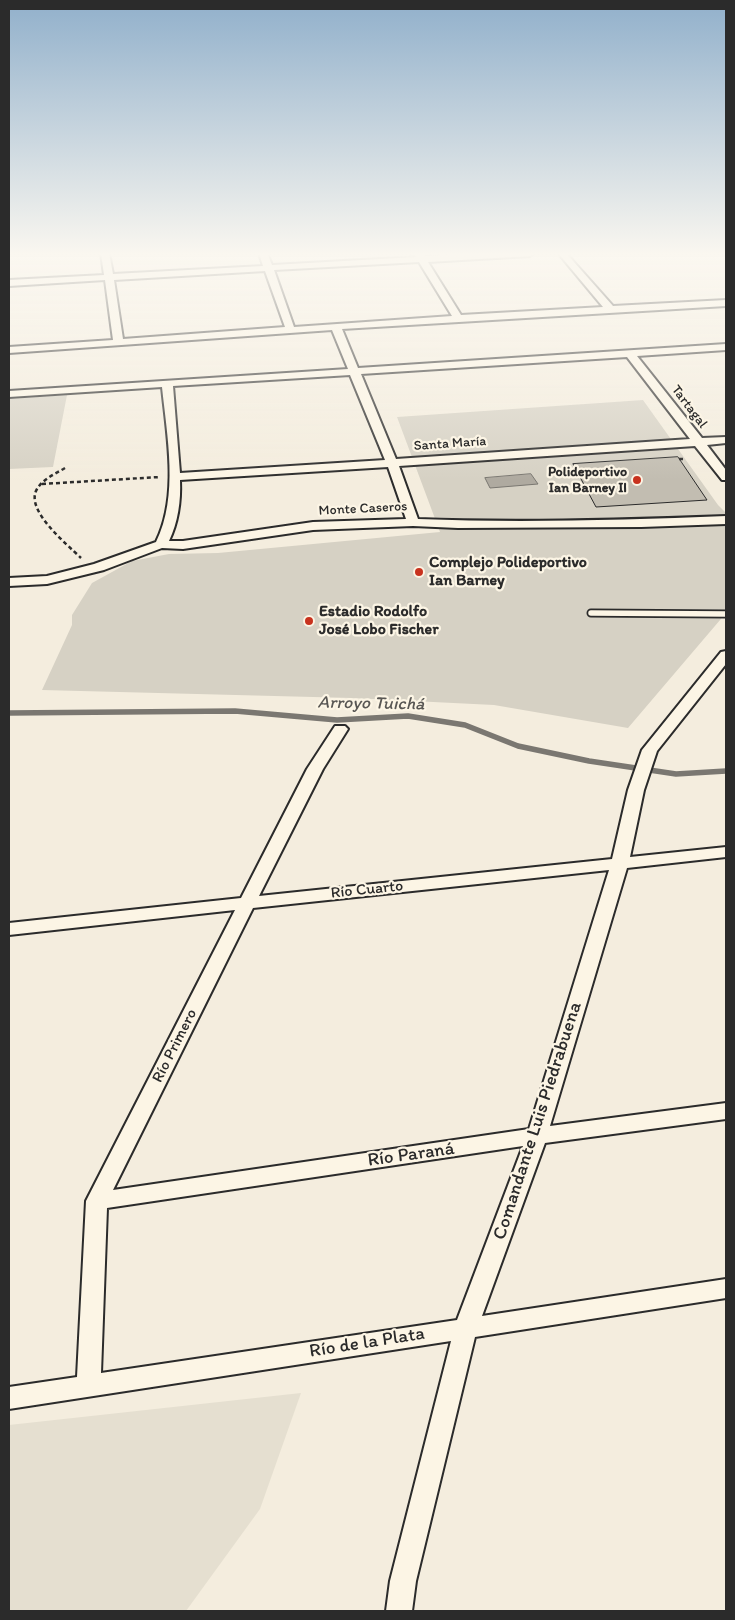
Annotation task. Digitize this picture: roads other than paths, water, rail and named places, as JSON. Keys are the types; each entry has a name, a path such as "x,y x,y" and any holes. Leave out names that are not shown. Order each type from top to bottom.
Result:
{"street":[{"path":"117,329 119,343"},
{"path":"9,350 312,329"},
{"path":"337,329 392,463 412,522"},
{"path":"9,394 726,347"},
{"name":"Tartagal","path":"630,353 726,477"},
{"path":"161,544 170,528 176,476 167,383"},
{"name":"Santa María","path":"176,476 726,440"},
{"name":"Monte Caseros","path":"9,582 47,580 100,567 161,544 193,544 313,526 412,522 458,524 641,523 726,520"},
{"name":"Comandante Luis Piedrabuena","path":"399,1611 402,1581 466,1328 537,1136 620,863 636,790 650,750 726,655"},
{"name":"Río Primero","path":"89,1386 97,1201 314,768 340,729"},
{"name":"Río Cuarto","path":"9,929 726,852"},
{"name":"Río Paraná","path":"97,1201 537,1136 726,1111"},
{"name":"Río de la Plata","path":"9,1398 726,1289"}],"lane":[{"path":"591,613 726,614"}],"waterway":[{"name":"Arroyo Tuichá","path":"9,713 235,711 337,720 408,716 465,725 518,746 589,761 676,774 726,771"}],"place":[{"name":"Polideportivo Ian Barney II","path":"637,480"},
{"name":"Complejo Polideportivo Ian Barney","path":"419,572"},
{"name":"Estadio Rodolfo José Lobo Fischer","path":"309,621"}]}
